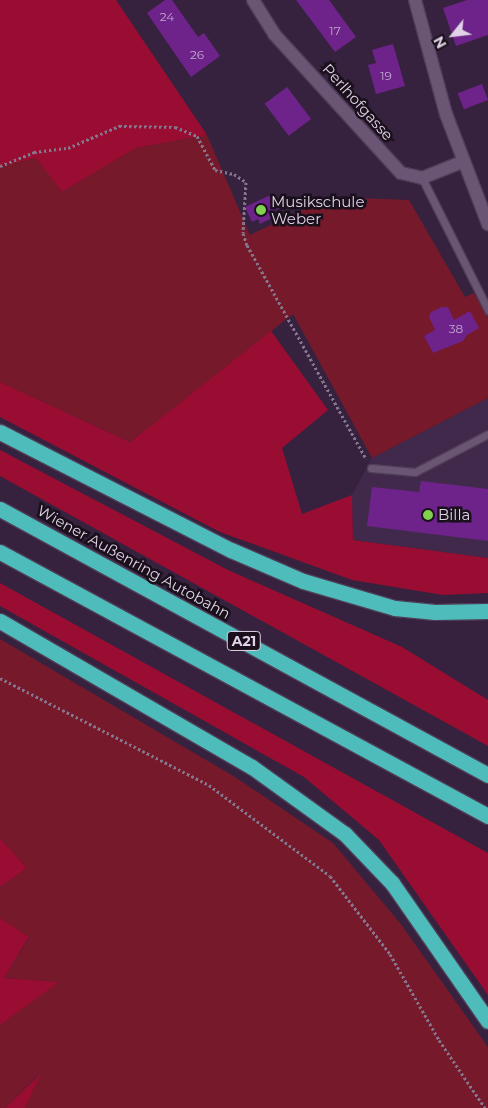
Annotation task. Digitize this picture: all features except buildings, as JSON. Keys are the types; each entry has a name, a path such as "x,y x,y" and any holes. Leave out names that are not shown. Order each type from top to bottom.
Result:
{"highway":[{"path":"0,432 231,550 303,581 395,608 435,612 488,611"},
{"name":"Wiener Außenring Autobahn","path":"0,508 488,775"},
{"name":"A21","path":"0,552 488,816"},
{"path":"0,621 252,767 338,829 392,883 488,1021"}],"street":[{"name":"Perlhofgasse","path":"253,0 274,34 381,153 401,173 422,178"},
{"path":"414,0 462,162 488,224"},
{"path":"422,178 462,162"}],"lane":[{"path":"422,178 488,310"},
{"path":"371,468 415,472 488,434"}],"path":[{"path":"0,166 34,152 68,148 119,126 175,127 197,136 215,170 234,174 246,182 243,218 247,246 371,468"},
{"path":"0,678 209,785 330,876 390,954 439,1040 485,1108"}],"shaded area":[{"path":"0,0 116,0 207,135 136,148 62,192 36,158 0,166"},
{"path":"207,135 250,235 329,197 409,200 465,297 474,293 488,318 488,398 372,458 293,314 130,442 0,382 0,166 36,157 62,192 136,148"},
{"path":"271,331 328,410 282,448 302,514 352,495 353,540 488,558 488,593 443,595 352,580 220,532 0,417 0,382 130,442"},
{"path":"488,398 488,558 353,540 352,495 372,458"},
{"path":"0,450 228,570 402,647 488,700 488,746 0,476"},
{"path":"0,583 488,853 488,995 379,840 304,777 0,606"},
{"path":"0,639 235,777 333,843 400,923 488,1047 488,1108 25,1108 39,1074 5,1108 0,1108 0,1025 58,982 4,978 29,938 0,918 0,887 27,868 0,838"},
{"path":"0,838 27,868 0,887"},
{"path":"0,918 29,937 4,978 59,982 0,1025"},
{"path":"41,1073 25,1108 5,1108"}],"place":[{"name":"Musikschule Weber","path":"261,210"},
{"name":"Billa","path":"428,515"}]}
